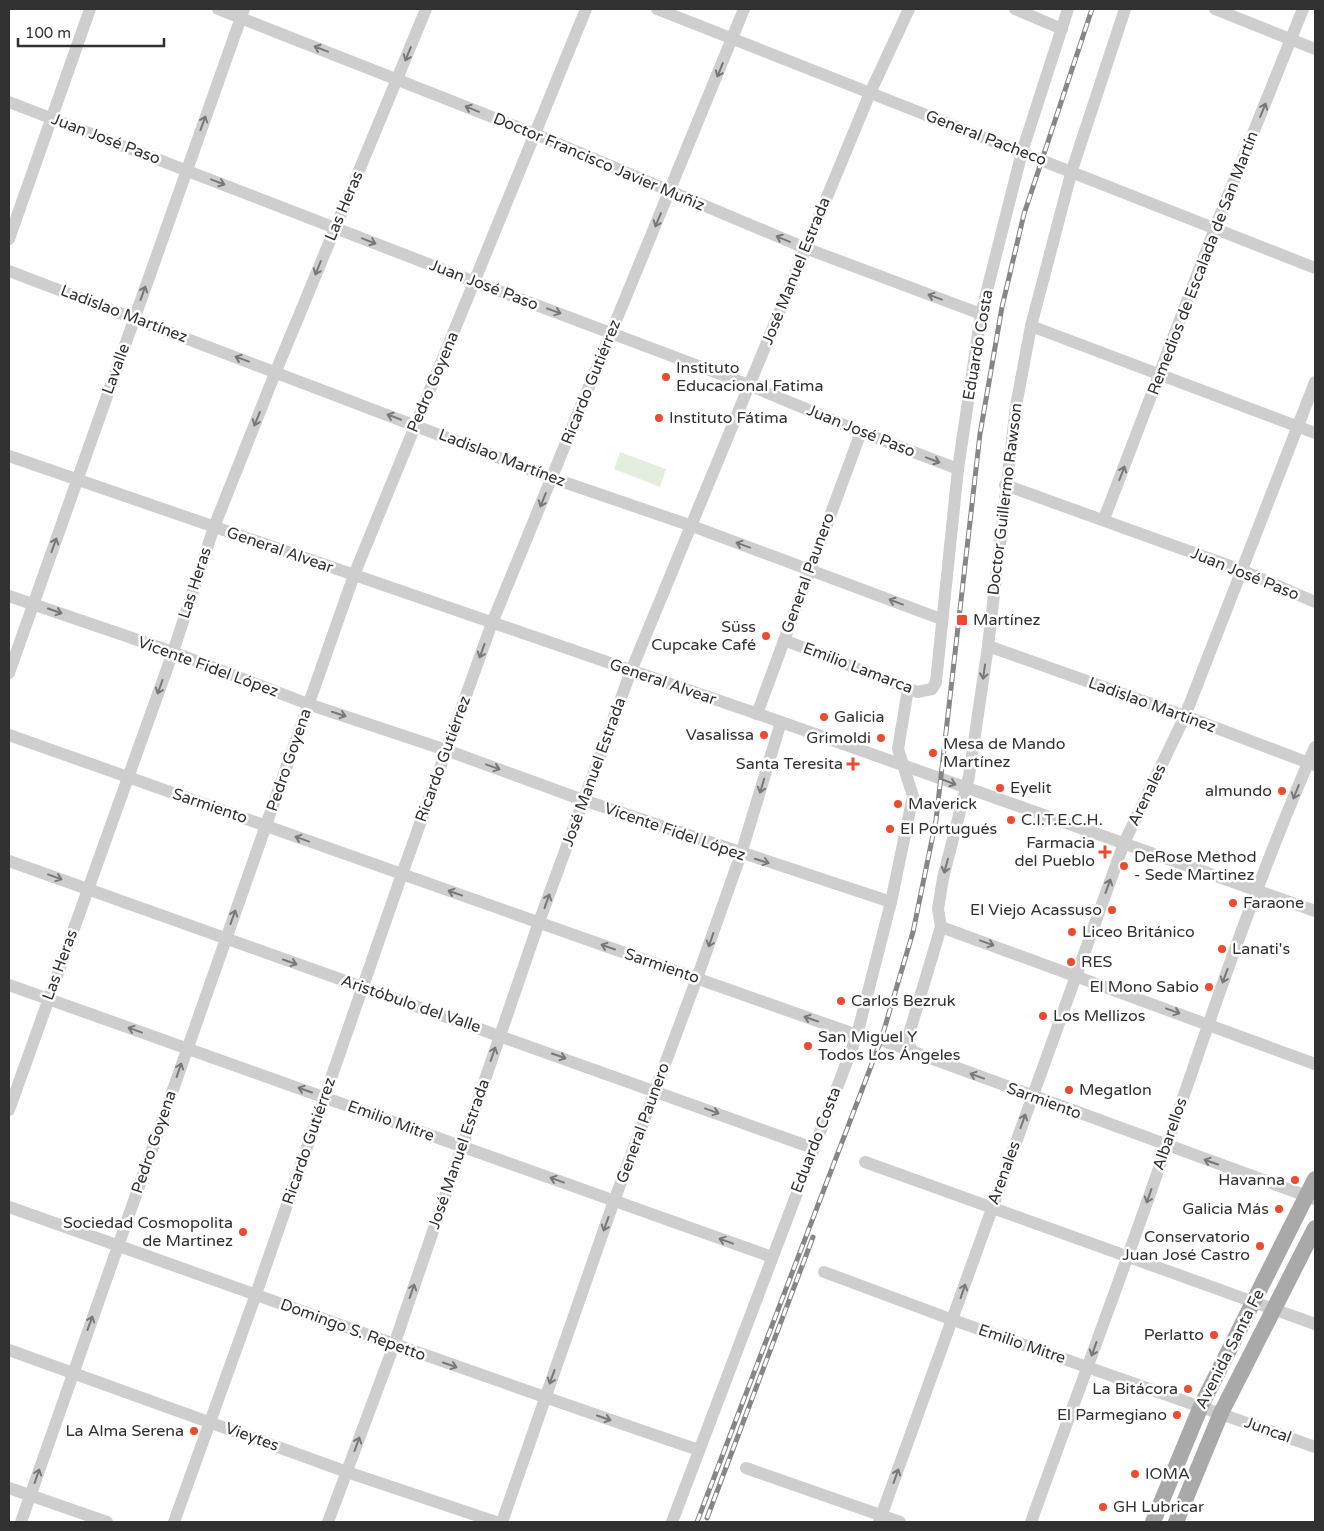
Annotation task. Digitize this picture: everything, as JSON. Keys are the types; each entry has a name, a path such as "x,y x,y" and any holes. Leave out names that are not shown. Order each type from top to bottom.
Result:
{"main road":[{"name":"Avenida Santa Fe","path":"1153,1522 1201,1406 1254,1302 1311,1198 1315,1179"},
{"name":"Avenida Santa Fe","path":"1176,1522 1221,1413 1315,1228"}],"street":[{"path":"9,239 50,118 90,9"},
{"name":"Doctor Francisco Javier Muñiz","path":"218,9 242,14 535,134 805,248 981,314"},
{"name":"Las Heras","path":"9,1110 173,652 214,527 276,371 426,9"},
{"name":"Pedro Goyena","path":"21,1522 72,1372 119,1246 186,1049 267,826 354,575 586,9"},
{"name":"General Pacheco","path":"657,9 1072,170 1315,268"},
{"name":"Ricardo Gutiérrez","path":"174,1522 492,624 610,332 744,9"},
{"name":"José Manuel Estrada","path":"328,1522 394,1345 539,922 631,671 870,93 909,9"},
{"path":"1016,9 1062,28"},
{"name":"Eduardo Costa","path":"932,689 938,674 941,619 958,469 981,314 1022,152 1068,9"},
{"name":"Doctor Guillermo Rawson","path":"913,1052 909,1044 910,1026 941,927 938,909 943,878 967,789 988,646 1005,484 1016,406 1031,326 1072,170 1125,9"},
{"path":"1215,9 1315,50"},
{"name":"Remedios de Escalada de San Martín","path":"1104,519 1215,228 1303,9"},
{"name":"Lavalle","path":"9,673 242,14"},
{"name":"Juan José Paso","path":"9,102 475,282 749,385 861,432 958,469"},
{"name":"Ladislao Martínez","path":"9,271 276,371 552,478 692,526 941,619"},
{"path":"1031,326 1315,433"},
{"name":"Arenales","path":"881,1519 1074,975 1124,843 1185,716 1315,382"},
{"name":"General Paunero","path":"757,714 861,432"},
{"name":"General Alvear","path":"9,456 781,722 1315,911"},
{"name":"Juan José Paso","path":"1005,484 1241,570 1315,602"},
{"name":"Vicente Fidel López","path":"9,596 173,652 308,704 446,750 583,800 741,854 891,902"},
{"name":"Emilio Lamarca","path":"784,640 917,692 932,689"},
{"name":"Ladislao Martínez","path":"988,646 1185,716 1312,764"},
{"name":"Eduardo Costa","path":"672,1522 857,1035 891,902 913,796 898,750 908,689"},
{"name":"General Paunero","path":"502,1522 614,1201 698,978 741,854 781,722"},
{"name":"Sarmiento","path":"9,735 857,1035 881,1040 1311,1198"},
{"name":"Albarellos","path":"1030,1522 1129,1255 1207,1023 1257,889 1312,764 1315,747"},
{"name":"Aristóbulo del Valle","path":"9,861 655,1090 813,1148"},
{"path":"941,927 1315,1064"},
{"name":"Emilio Mitre","path":"9,985 772,1257"},
{"path":"865,1162 1129,1255 1315,1324"},
{"name":"Domingo S. Repetto","path":"9,1207 544,1398 699,1450"},
{"name":"Emilio Mitre","path":"824,1272 953,1320 1221,1413"},
{"name":"Vieytes","path":"9,1350 347,1472 496,1522"},
{"name":"Juncal","path":"1221,1413 1315,1447"},
{"path":"746,1468 881,1519 900,1522"},
{"path":"9,1488 107,1522"}],"green space":[{"path":"620,452 666,469 660,487 614,469"}],"railway":[{"path":"697,1522 881,1040 913,932 936,820 980,434 1002,307 1024,214 1092,9"},
{"path":"707,1518 813,1237"}],"place":[{"name":"Instituto Educacional Fatima","path":"666,377"},
{"name":"Instituto Fátima","path":"659,418"},
{"name":"Martínez","path":"962,620"},
{"name":"Süss Cupcake Café","path":"766,636"},
{"name":"Galicia","path":"824,717"},
{"name":"Vasalissa","path":"764,735"},
{"name":"Grimoldi","path":"881,738"},
{"name":"Mesa de Mando Martínez","path":"933,753"},
{"name":"Santa Teresita","path":"853,764"},
{"name":"Eyelit","path":"1000,788"},
{"name":"almundo","path":"1282,791"},
{"name":"Maverick","path":"898,804"},
{"name":"C.I.T.E.C.H.","path":"1011,820"},
{"name":"El Portugués","path":"890,829"},
{"name":"Farmacia del Pueblo","path":"1105,852"},
{"name":"DeRose Method - Sede Martinez","path":"1124,866"},
{"name":"Faraone","path":"1233,903"},
{"name":"El Viejo Acassuso","path":"1112,910"},
{"name":"Liceo Británico","path":"1072,932"},
{"name":"Lanati's","path":"1222,949"},
{"name":"RES","path":"1071,962"},
{"name":"El Mono Sabio","path":"1209,987"},
{"name":"Carlos Bezruk","path":"841,1001"},
{"name":"Los Mellizos","path":"1043,1016"},
{"name":"San Miguel Y Todos Los Ángeles","path":"808,1046"},
{"name":"Megatlon","path":"1069,1090"},
{"name":"Havanna","path":"1295,1180"},
{"name":"Galicia Más","path":"1279,1209"},
{"name":"Sociedad Cosmopolita de Martinez","path":"243,1232"},
{"name":"Conservatorio Juan José Castro","path":"1260,1246"},
{"name":"Perlatto","path":"1214,1335"},
{"name":"La Bitácora","path":"1188,1389"},
{"name":"El Parmegiano","path":"1177,1415"},
{"name":"La Alma Serena","path":"194,1431"},
{"name":"IOMA","path":"1135,1474"},
{"name":"GH Lubricar","path":"1103,1507"}]}
